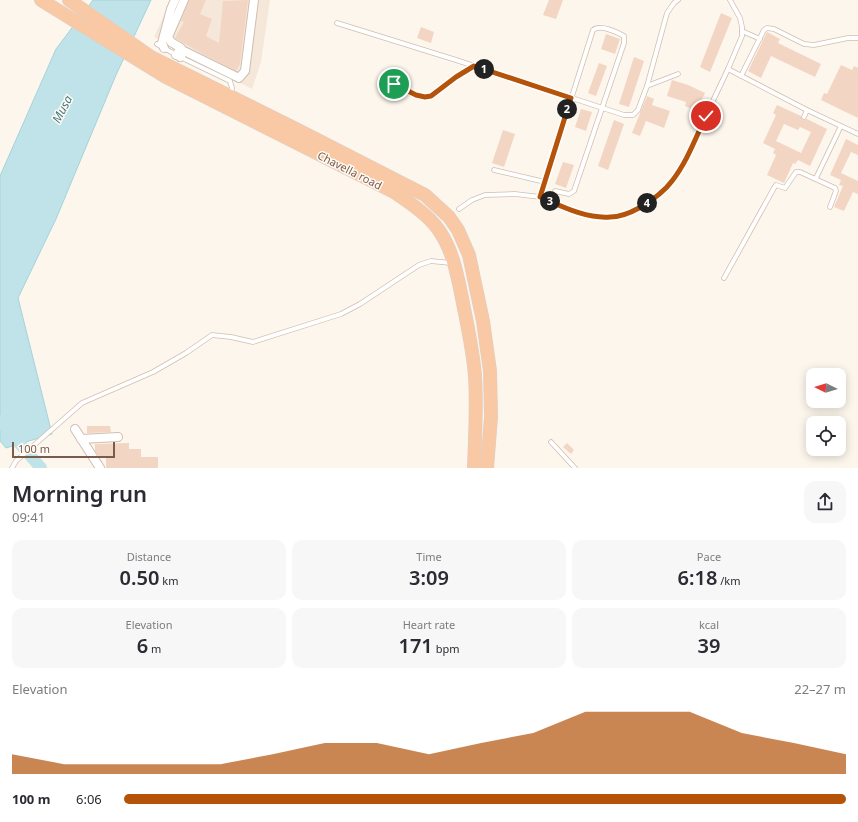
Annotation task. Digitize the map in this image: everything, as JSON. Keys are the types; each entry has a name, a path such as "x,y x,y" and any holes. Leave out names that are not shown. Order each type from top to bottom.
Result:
{"highway":[{"name":"Chavella road","path":"41,0 176,59 394,192 431,221 445,241 455,264 468,328 475,376 476,421 474,468"},
{"path":"69,0 151,57 176,59"},
{"name":"Chavella road","path":"176,59 231,97 425,195 449,217 458,230 469,255 483,321 490,371 491,417 487,468"}],"street":[{"path":"171,42 163,48 162,43 171,9 175,0"},
{"path":"184,0 168,37 176,59 239,78 245,72 254,0"},
{"path":"75,430 100,468"},
{"path":"81,439 118,437"}],"lane":[{"path":"337,23 474,66 624,116 633,115 638,110 647,86 667,13 678,0"},
{"path":"459,209 472,200 484,195 516,194 540,197 568,209 589,215 610,217 626,214 644,205 658,195 672,182 684,162 742,36 740,18 730,0"},
{"path":"540,197 594,30 596,28 600,28 621,34 624,36 625,40 574,191 569,194 554,191"},
{"path":"741,76 764,30 767,28 804,44 814,45 858,38"},
{"path":"742,31 760,39"},
{"path":"163,48 176,59"},
{"path":"394,84 416,95 425,97 431,96 456,77 474,66"},
{"path":"728,69 807,110 858,134"},
{"path":"647,86 678,74"},
{"path":"804,117 807,110"},
{"path":"816,178 841,126"},
{"path":"494,170 545,182"},
{"path":"724,278 776,185 785,188 796,172 816,178 836,188 830,208"},
{"path":"12,468 16,462 82,403 153,372 186,353 212,335 232,337 252,342 341,314 360,304 419,264 431,261 455,264"},
{"path":"551,442 575,468"}],"shaded area":[{"path":"171,0 270,0 261,62 252,89 154,37"}],"water":[{"path":"93,0 151,0 116,75 56,219 18,298 52,434 6,448 0,441 0,176 56,49"}],"building":[{"path":"189,0 206,0 200,14 212,19 206,36 219,43 223,1 248,0 240,64 236,71 175,38 184,22 181,21"},
{"path":"549,0 563,0 556,19 543,15"},
{"path":"721,13 732,18 710,72 700,67"},
{"path":"421,27 434,32 431,43 417,38"},
{"path":"767,32 780,39 778,43 821,64 815,77 771,56 761,78 748,71"},
{"path":"606,34 620,39 615,54 601,49"},
{"path":"634,57 644,61 629,107 619,104"},
{"path":"599,63 607,66 596,96 588,93"},
{"path":"841,65 852,70 854,66 858,68 858,118 821,100 824,93 827,94"},
{"path":"672,80 688,85 705,93 696,111 685,106 686,102 667,96"},
{"path":"647,96 654,99 652,105 670,111 664,128 646,121 640,136 632,133"},
{"path":"777,105 801,116 802,120 807,119 827,129 810,166 798,160 795,164 793,163 784,183 767,175 776,155 773,153 775,149 763,143 776,115 773,113","holes":["784,124 798,130 800,127 811,132 801,153 776,141"]},
{"path":"581,109 592,112 586,131 575,127"},
{"path":"614,120 624,124 608,170 598,166"},
{"path":"503,130 515,134 504,167 492,163"},
{"path":"846,139 858,145 858,155 851,152 841,173 858,181 858,194 853,192 844,211 834,207 843,186 839,185 841,180 830,175"},
{"path":"563,162 574,165 566,188 555,184"},
{"path":"87,426 110,426 111,432 87,433"},
{"path":"129,443 129,449 141,449 141,457 158,457 158,468 106,468 106,457 100,457 95,451 95,444"},
{"path":"567,443 574,450 571,454 563,447"}],"waterway":[{"name":"Musa","path":"0,421 41,468"}],"route":[{"path":"394,84 416,95 425,97 431,96 456,77 474,66 571,98 540,197 568,209 589,215 610,217 626,214 644,205 658,195 672,182 684,162 706,116"}]}
